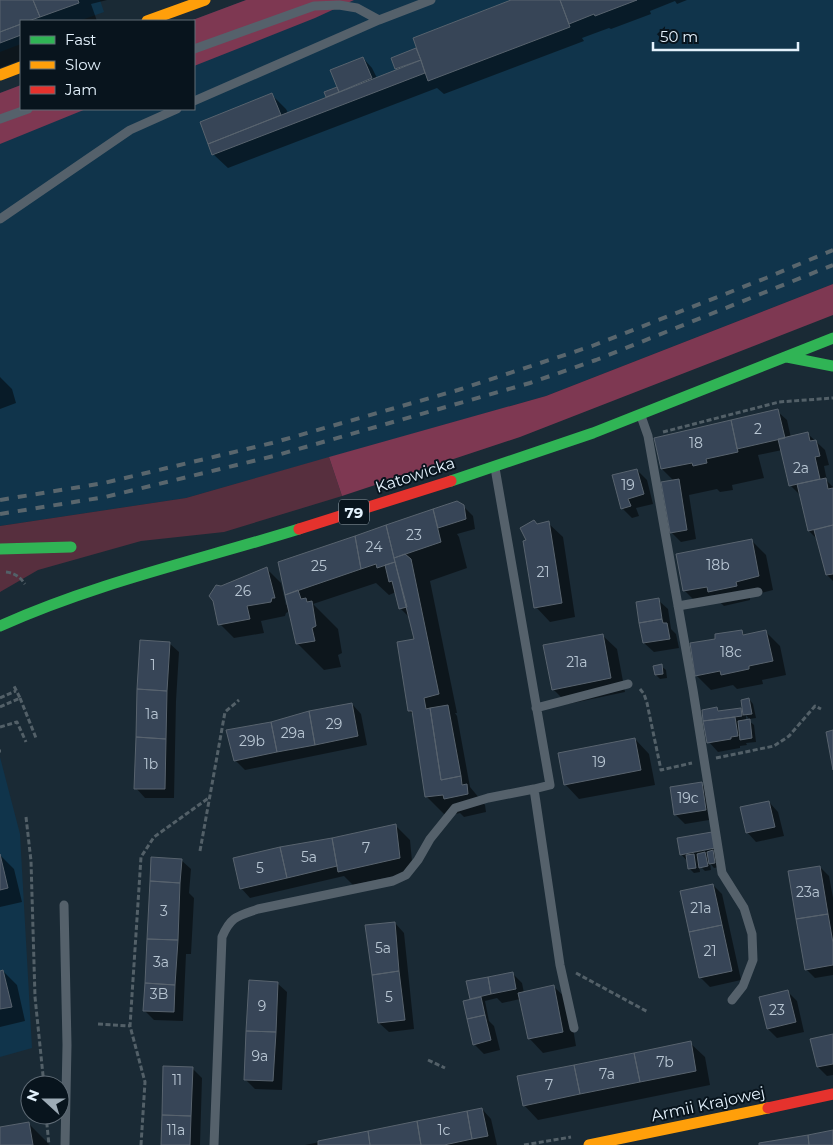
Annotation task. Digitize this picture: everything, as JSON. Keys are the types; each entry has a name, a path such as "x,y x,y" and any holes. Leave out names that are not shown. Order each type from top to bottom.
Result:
{"main road":[{"path":"150,20 205,0"},
{"path":"0,75 20,67"},
{"name":"Katowicka","path":"0,626 31,612 123,581 273,538 593,433 833,338"},
{"path":"787,357 833,366"},
{"path":"0,550 71,547"},
{"name":"Armii Krajowej","path":"589,1145 833,1094"}],"lane":[{"path":"195,101 379,20 431,0"},
{"path":"195,49 314,6 339,4 357,8 379,20"},
{"path":"0,119 25,110"},
{"path":"0,219 130,130 175,110"},
{"path":"640,413 648,436 705,761 722,873 744,908 752,934 752,960 743,986 732,1000"},
{"path":"214,1145 222,937 228,924 239,916 258,910 393,881 406,875 418,860 430,839 455,808 488,798 550,785 495,466"},
{"path":"678,606 758,592"},
{"path":"536,708 628,684"},
{"path":"534,789 560,965 574,1028"},
{"path":"64,905 67,1045 65,1145"}],"path":[{"path":"0,571 12,572 25,584"},
{"path":"628,684 639,688 644,694 661,770 774,746 789,736 815,706 821,709"},
{"path":"14,686 36,738"},
{"path":"0,698 16,691"},
{"path":"0,707 20,698"},
{"path":"200,851 225,712 238,700"},
{"path":"0,727 17,722 26,742"},
{"path":"141,1145 145,1082 130,1026 141,858 154,837 210,797"},
{"path":"26,817 31,860 35,997 43,1075"},
{"path":"560,965 648,1012"},
{"path":"98,1024 130,1026"},
{"path":"428,1060 445,1068"},
{"path":"47,1125 49,1145"},
{"path":"524,1145 534,1143"}],"shaded area":[{"path":"0,0 100,0 104,12 82,20 20,20 20,44 0,52"},
{"path":"246,0 833,0 833,284 546,396 186,498 0,526 0,93 20,85 20,110 195,110 195,20 193,20"},
{"path":"246,0 354,0 315,18 195,66 195,20 193,20"},
{"path":"20,85 20,110 84,110 0,144 0,93"},
{"path":"833,284 833,315 520,437 342,496 329,457 546,396"},
{"path":"329,457 342,496 224,532 141,541 38,570 0,592 0,526 186,498"},
{"path":"0,757 20,834 32,1048 0,1057"}],"building":[{"path":"0,0 33,0 40,17 31,20 20,20 20,24 0,32"},
{"path":"33,0 78,0 79,3 40,17"},
{"path":"511,0 560,0 570,27 428,81 413,38"},
{"path":"560,0 637,0 569,24"},
{"path":"20,24 20,35 0,43 0,32"},
{"path":"416,48 421,60 395,69 391,58"},
{"path":"363,57 372,78 339,92 330,70"},
{"path":"421,60 425,73 212,155 208,144"},
{"path":"337,87 339,92 326,97 324,92"},
{"path":"272,93 281,115 208,144 200,122"},
{"path":"778,409 785,438 737,449 731,420"},
{"path":"731,420 738,452 706,459 707,463 693,466 692,463 661,469 654,438"},
{"path":"808,432 810,441 816,440 820,456 815,457 820,479 789,486 778,439"},
{"path":"637,469 644,494 628,499 631,506 621,509 612,475"},
{"path":"826,478 828,489 833,488 833,525 808,531 797,484"},
{"path":"679,479 687,530 670,533 661,482"},
{"path":"457,501 464,505 466,519 438,528 433,509"},
{"path":"433,509 441,542 394,558 386,525"},
{"path":"534,520 537,524 549,521 562,603 534,608 523,541 526,540 520,528"},
{"path":"386,525 395,562 377,568 376,564 361,569 355,536"},
{"path":"833,525 833,574 826,575 814,530"},
{"path":"355,536 361,569 285,595 278,562"},
{"path":"752,539 759,576 736,582 737,586 708,592 707,587 683,591 676,554"},
{"path":"405,554 411,559 439,694 424,698 426,709 430,708 441,780 461,776 462,785 467,784 468,794 444,799 443,795 425,797 412,711 408,711 397,642 414,639 394,558"},
{"path":"395,562 407,607 399,609 392,581 389,582 385,565"},
{"path":"267,567 275,598 272,598 271,602 247,606 250,619 218,625 213,601 209,596 216,585 221,586"},
{"path":"298,590 301,599 306,598 307,602 312,601 316,626 312,628 315,641 296,644 285,595"},
{"path":"659,598 662,619 639,623 636,602"},
{"path":"662,619 663,623 667,623 670,639 643,643 639,623"},
{"path":"742,630 743,635 766,630 773,661 721,675 720,671 695,676 690,643 715,639 715,634"},
{"path":"603,634 611,678 552,690 543,645"},
{"path":"140,640 170,642 167,691 137,689"},
{"path":"662,664 663,674 655,675 653,666"},
{"path":"137,689 167,691 166,739 136,737"},
{"path":"749,698 752,714 743,715 741,700"},
{"path":"352,703 358,736 315,745 309,711"},
{"path":"448,705 461,776 441,780 430,708"},
{"path":"717,707 718,711 741,708 742,716 703,721 702,710"},
{"path":"309,711 315,745 277,752 271,722"},
{"path":"735,717 738,736 707,743 703,721"},
{"path":"750,719 752,738 740,740 738,721"},
{"path":"271,722 277,752 234,761 226,730"},
{"path":"833,730 833,770 826,732"},
{"path":"136,737 166,739 165,789 134,789"},
{"path":"635,738 641,770 564,785 558,753"},
{"path":"702,782 706,810 674,815 670,787"},
{"path":"769,801 775,827 746,833 740,807"},
{"path":"396,824 400,858 338,872 332,838"},
{"path":"712,832 715,848 680,855 677,838"},
{"path":"332,838 337,866 287,878 280,847"},
{"path":"280,847 287,878 240,889 233,858"},
{"path":"713,850 715,863 709,864 707,852"},
{"path":"705,852 708,866 699,868 697,854"},
{"path":"0,854 8,888 0,890"},
{"path":"694,854 696,868 688,869 686,855"},
{"path":"151,857 182,859 180,883 150,881"},
{"path":"820,866 828,914 796,919 788,871"},
{"path":"150,881 180,883 178,940 147,939"},
{"path":"713,884 722,925 689,932 680,891"},
{"path":"828,914 833,943 833,965 805,970 796,919"},
{"path":"395,922 399,971 372,975 365,925"},
{"path":"722,925 732,971 699,978 689,932"},
{"path":"147,939 178,940 175,985 145,983"},
{"path":"3,970 12,1007 0,1009 0,971"},
{"path":"399,971 405,1020 378,1023 372,975"},
{"path":"513,972 516,989 491,994 488,977"},
{"path":"488,977 491,994 470,999 466,981"},
{"path":"249,980 278,982 276,1032 246,1031"},
{"path":"145,983 175,985 174,1012 143,1011"},
{"path":"554,985 563,1032 528,1039 518,993"},
{"path":"788,990 796,1022 767,1029 759,997"},
{"path":"481,997 485,1015 467,1019 463,1001"},
{"path":"485,1015 491,1040 473,1045 467,1019"},
{"path":"246,1031 276,1032 273,1081 244,1080"},
{"path":"833,1034 833,1064 817,1067 810,1039"},
{"path":"691,1041 696,1071 640,1082 634,1053"},
{"path":"634,1053 640,1082 580,1094 574,1065"},
{"path":"574,1065 580,1094 523,1106 517,1076"},
{"path":"163,1066 193,1067 191,1116 162,1115"},
{"path":"482,1108 488,1136 472,1139 467,1111"},
{"path":"467,1111 472,1139 444,1145 421,1145 417,1121"},
{"path":"162,1115 191,1116 190,1145 161,1145"},
{"path":"417,1121 421,1145 370,1145 368,1131"},
{"path":"20,1124 30,1125 33,1145 0,1145 0,1127"},
{"path":"833,1130 833,1145 809,1145 808,1135"},
{"path":"368,1131 370,1145 318,1145 318,1141"},
{"path":"808,1135 809,1145 759,1145 759,1143"}],"railway":[{"path":"0,500 104,483 272,443 458,390 592,346 833,250"},
{"path":"0,514 105,497 274,456 530,383 596,360 833,265"}],"traffic: fast":[{"path":"451,481 593,433 833,338"},
{"path":"787,357 833,366"},
{"path":"0,626 73,597 299,529"},
{"path":"0,549 71,547"}],"traffic: slow":[{"path":"150,20 205,0"},
{"path":"0,75 20,67"},
{"path":"589,1145 768,1108"}],"traffic: jam":[{"path":"299,529 451,481"},
{"path":"768,1108 833,1094"}]}
